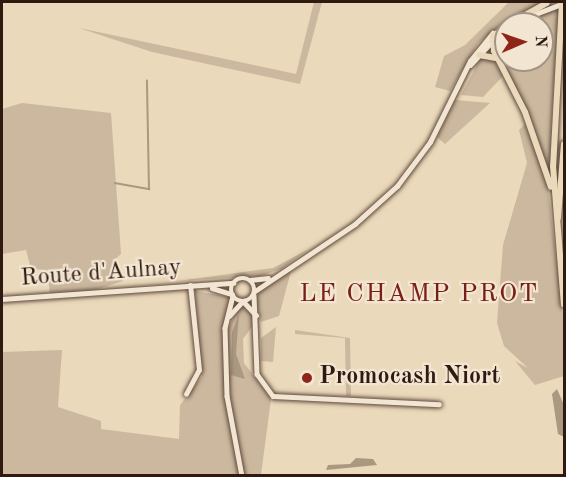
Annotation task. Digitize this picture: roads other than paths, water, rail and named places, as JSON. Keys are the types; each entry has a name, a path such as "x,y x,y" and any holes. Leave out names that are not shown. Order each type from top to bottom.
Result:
{"main road":[{"path":"532,12 549,2"},
{"path":"562,4 556,216 564,305"},
{"path":"492,41 494,46"},
{"path":"479,55 494,59"},
{"path":"504,72 544,161 556,216 564,285"},
{"path":"556,216 564,144"}],"street":[{"path":"226,321 270,277 366,215 420,156 466,69 494,33 549,2"},
{"path":"543,12 562,4"},
{"path":"466,69 492,41"},
{"path":"270,277 250,280 256,315 257,374 275,398 439,404"},
{"name":"Route d'Aulnay","path":"2,299 190,285 203,286 250,280"},
{"path":"233,283 226,321 229,416 242,476"},
{"path":"186,394 199,370 190,285"},
{"name":"Route d'Aulnay","path":"203,286 232,295 256,315"}],"waterway":[{"path":"115,183 149,189 147,81"}],"place":[{"name":"Promocash Niort","path":"307,378"}],"district":[{"name":"LE CHAMP PROT","path":"419,295"}]}
